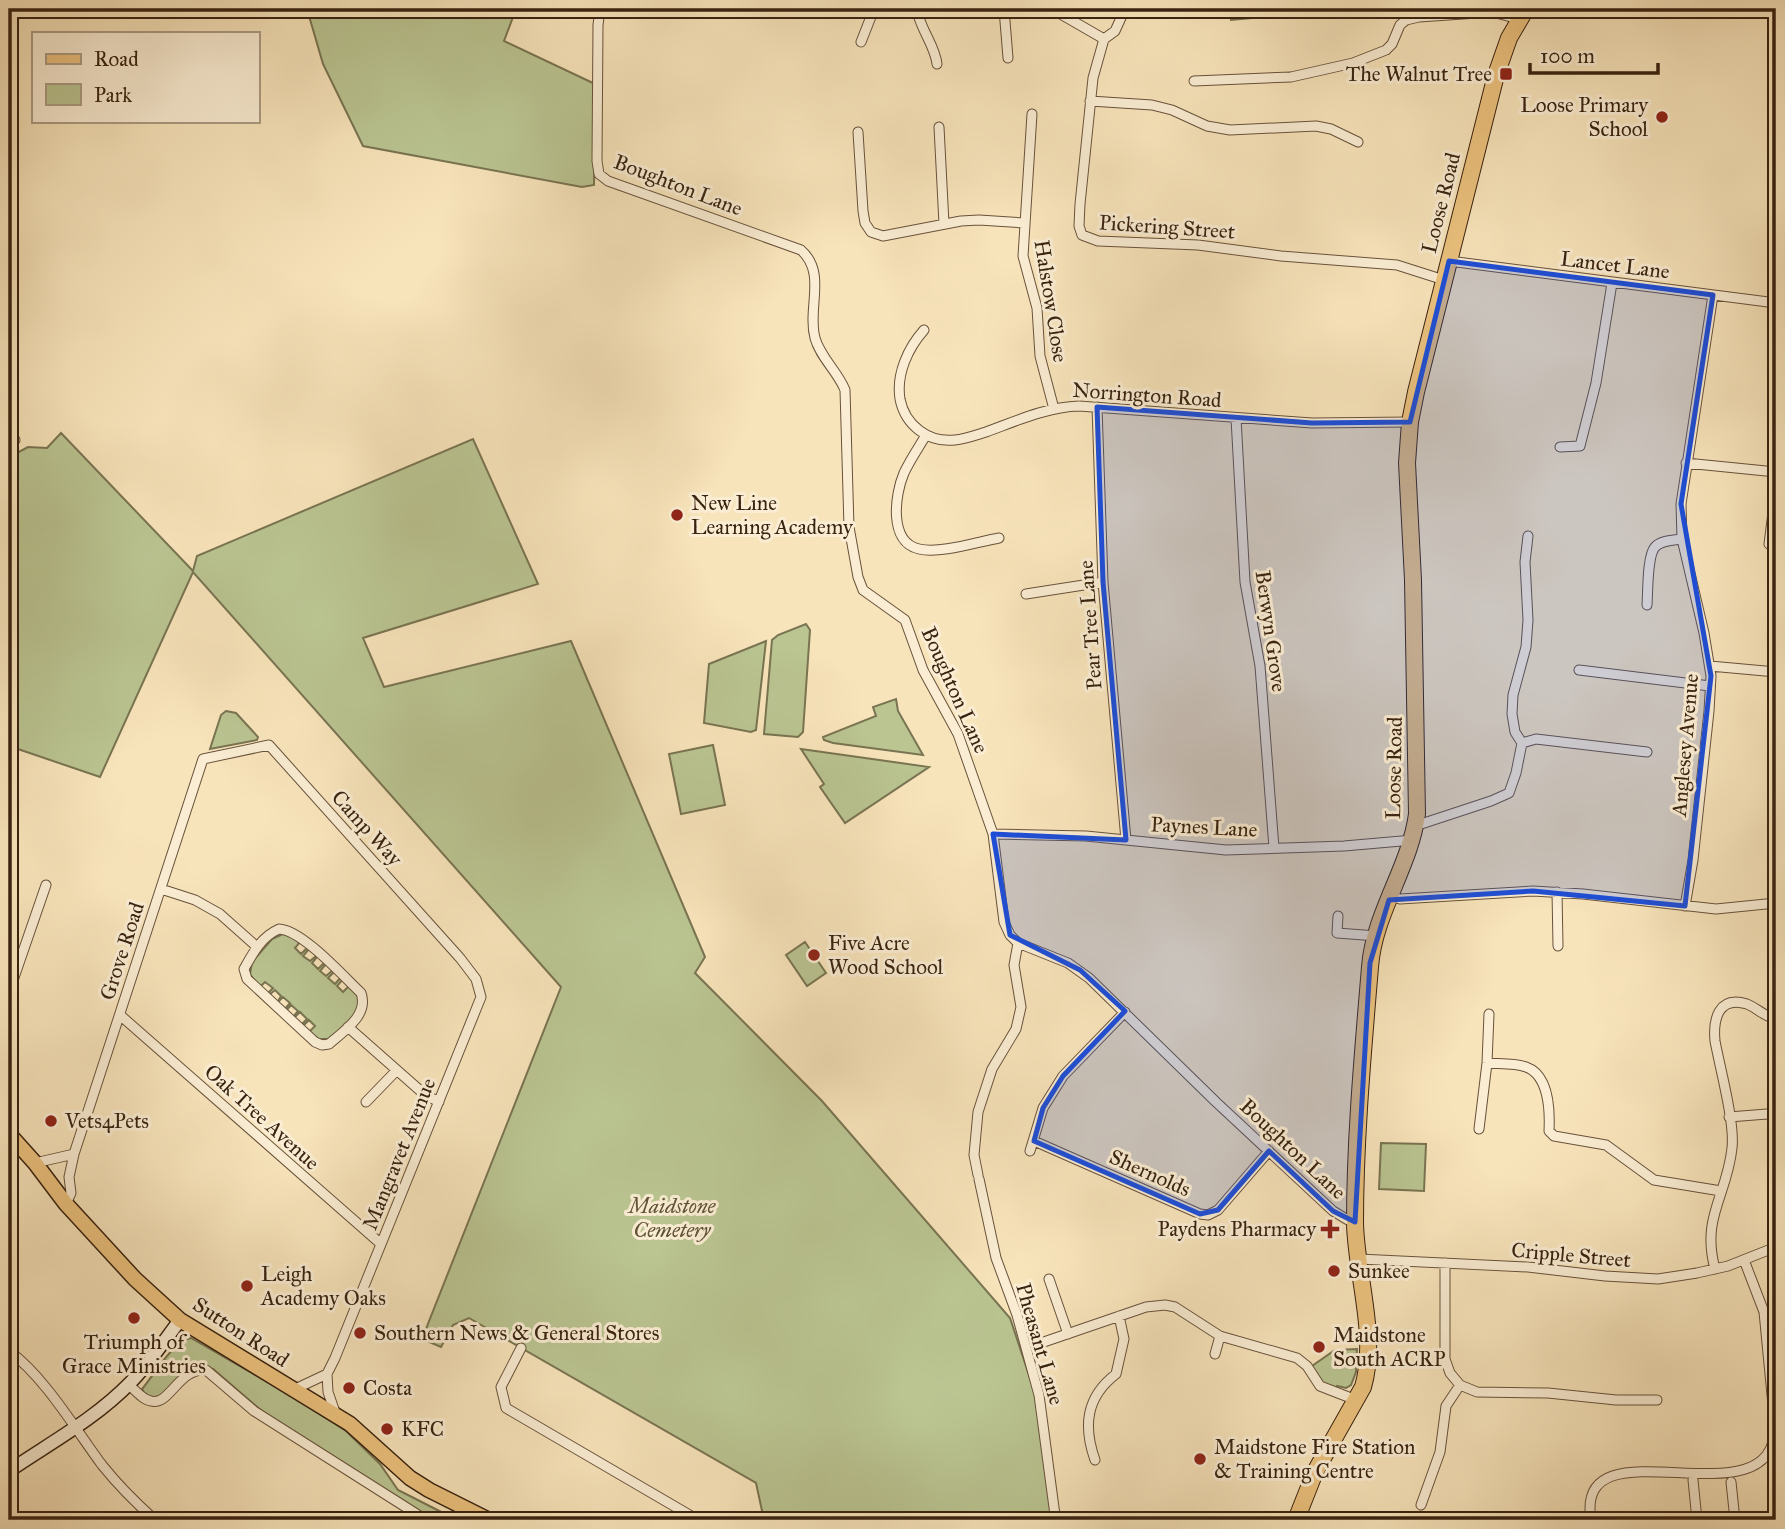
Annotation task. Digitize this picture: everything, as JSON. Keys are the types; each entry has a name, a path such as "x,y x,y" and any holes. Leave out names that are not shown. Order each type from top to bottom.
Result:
{"highway":[{"name":"Loose Road","path":"1296,1520 1315,1472 1356,1400 1367,1372 1368,1354 1355,1222 1357,1133 1370,963 1390,896 1414,833 1417,773 1414,593 1407,463 1410,422 1496,75 1505,48 1522,14"}],"main road":[{"name":"Sutton Road","path":"9,1134 66,1204 135,1279 180,1320 336,1415 410,1478 489,1520"}],"street":[{"name":"Boughton Lane","path":"600,9 597,150 599,174 608,181 801,250 815,270 814,336 845,390 849,527 859,577 863,590 905,620 923,670 943,702 965,752 993,834 1004,922 1010,935 1018,943 1080,970 1333,1211 1355,1222"},
{"path":"861,42 874,9"},
{"path":"898,9 921,10 922,31 936,55 937,64"},
{"path":"1004,9 1008,58"},
{"path":"1052,9 1104,39"},
{"name":"Pickering Street","path":"1125,9 1115,31 1104,39 1093,78 1079,211 1079,230 1085,237 1098,241 1198,245 1280,256 1397,265 1444,280"},
{"path":"1194,81 1291,77 1353,63 1385,50 1392,44 1400,25 1419,16 1492,12 1522,14"},
{"path":"1090,101 1152,105 1172,110 1207,126 1230,130 1316,126 1331,129 1358,142"},
{"name":"Halstow Close","path":"1032,114 1023,256 1037,308 1040,356 1054,409"},
{"path":"939,127 944,224"},
{"path":"858,132 863,211 865,223 871,232 883,236 895,235 944,224 979,220 1024,223"},
{"name":"Lancet Lane","path":"1449,261 1776,303"},
{"path":"1560,447 1580,446 1596,383 1612,283"},
{"name":"Anglesey Avenue","path":"1685,906 1693,860 1710,666 1682,539 1681,503 1713,295"},
{"path":"924,330 909,348 900,379 902,407 910,421 926,435 904,473 897,501 897,524 904,541 916,549 930,551 999,538"},
{"name":"Norrington Road","path":"926,435 945,440 961,439 1070,406 1339,425 1410,422"},
{"name":"Pear Tree Lane","path":"1097,407 1104,583 1126,840"},
{"name":"Berwyn Grove","path":"1236,418 1245,582 1261,666 1274,848"},
{"path":"1686,463 1776,472"},
{"path":"1769,544 1776,488"},
{"path":"1528,536 1525,562 1528,620 1526,647 1513,695 1515,732 1522,743 1536,739 1647,752"},
{"path":"1647,605 1650,557 1655,547 1663,542 1682,539"},
{"path":"1026,594 1104,583"},
{"path":"1710,666 1776,672"},
{"path":"1579,670 1710,686"},
{"name":"Paynes Lane","path":"993,834 1126,840 1226,850 1344,846 1414,833 1509,793 1522,743"},
{"name":"Camp Way","path":"203,759 269,745 460,958 480,988"},
{"name":"Grove Road","path":"66,1204 71,1192 69,1177 74,1154 203,759"},
{"path":"9,992 47,885"},
{"path":"161,889 195,900 220,914 257,947"},
{"path":"1558,891 1558,946"},
{"path":"1390,896 1400,899 1558,891 1724,909 1776,904"},
{"path":"1338,916 1337,933 1377,936"},
{"path":"279,929 288,930 303,940 361,993 363,1010 329,1044 315,1042 251,985 244,970 257,947 271,933 279,929"},
{"name":"Pheasant Lane","path":"1018,943 1014,965 1020,1007 1016,1029 992,1069 978,1112 974,1155 996,1258 1017,1315 1039,1395 1055,1515 1060,1520"},
{"name":"Mangravet Avenue","path":"327,1374 479,1004 480,988"},
{"path":"1715,1269 1709,1239 1733,1146 1715,1041 1716,1013 1736,1003 1748,1004 1776,1019"},
{"path":"1030,1152 1043,1108 1063,1076 1125,1012"},
{"path":"1479,1129 1488,1063 1489,1014"},
{"name":"Oak Tree Avenue","path":"120,1015 381,1244"},
{"path":"348,1027 424,1094 439,1102"},
{"path":"1488,1063 1526,1067 1537,1074 1546,1093 1550,1113 1549,1131 1554,1136 1606,1145 1654,1181 1721,1191"},
{"path":"366,1102 397,1070"},
{"path":"1729,1117 1776,1115"},
{"name":"Shernolds","path":"1034,1141 1200,1214 1208,1215 1218,1210 1269,1151"},
{"path":"35,1163 74,1154"},
{"name":"Cripple Street","path":"1359,1259 1528,1267 1658,1279 1715,1269 1776,1247"},
{"path":"1591,1520 1590,1499 1596,1487 1611,1478 1731,1482 1748,1476 1772,1460 1775,1405 1764,1312 1744,1260"},
{"path":"1445,1263 1446,1359 1450,1373 1460,1385 1477,1392 1527,1389 1598,1398 1636,1394 1657,1400"},
{"path":"1049,1279 1068,1334"},
{"path":"1035,1345 1146,1307 1165,1305 1175,1307 1220,1336 1297,1358 1307,1366 1320,1386 1356,1400"},
{"path":"1095,1460 1087,1430 1095,1394 1116,1374 1124,1339 1119,1316"},
{"path":"9,1471 96,1413 128,1385 156,1354 180,1320"},
{"path":"1215,1354 1220,1336"},
{"path":"521,1348 501,1387 506,1408 685,1517 698,1520"},
{"path":"9,1351 76,1426 105,1468 155,1520"},
{"path":"128,1385 149,1401 155,1402 187,1374 206,1370 254,1411 392,1501 426,1520"},
{"path":"293,1390 327,1374 328,1392 336,1415"},
{"path":"1420,1506 1422,1487 1440,1452 1446,1406 1460,1385"},
{"path":"1693,1480 1697,1520"},
{"path":"1731,1482 1735,1520"}],"highlighted area":[{"path":"1449,261 1713,295 1681,504 1711,676 1685,906 1533,891 1389,900 1370,963 1355,1222 1333,1211 1269,1151 1218,1210 1200,1214 1034,1141 1043,1108 1063,1076 1125,1011 1080,970 1010,935 993,834 1126,840 1103,582 1097,407 1312,423 1410,422"}],"green space":[{"path":"307,9 516,9 504,41 595,84 594,185 582,187 363,146 323,64"},
{"path":"1232,9 1355,9 1231,20"},
{"name":"Maidstone Cemetery","path":"61,433 193,571 197,556 473,439 538,584 363,638 384,687 571,641 705,957 695,973 822,1101 1010,1318 1036,1396 1056,1520 764,1520 756,1483 469,1318 453,1325 441,1347 422,1339 561,987 193,572 100,777 9,746 9,451 15,454 28,447 47,448"},
{"path":"806,624 810,630 803,732 798,737 764,734 772,640"},
{"path":"766,641 756,730 751,732 704,723 709,664"},
{"path":"896,699 898,711 923,755 824,740 823,737 876,716 873,707"},
{"path":"226,711 236,713 258,737 257,740 210,749 221,715"},
{"path":"713,745 725,805 681,814 669,754"},
{"path":"801,749 929,767 845,823 820,787 824,784"},
{"path":"283,934 300,942 295,948 301,954 309,949 303,956 310,961 317,957 312,963 318,969 326,964 320,971 326,976 333,970 328,978 335,984 341,977 343,979 337,986 343,992 350,985 357,992 361,1008 335,1039 319,1039 309,1032 315,1026 309,1020 301,1025 307,1019 300,1012 294,1018 298,1011 291,1005 284,1010 290,1003 283,997 277,1003 281,996 275,990 268,996 273,988 265,982 259,988 250,974 252,962 272,939"},
{"path":"805,942 826,973 807,986 786,955"},
{"path":"1381,1143 1426,1144 1424,1191 1379,1189"},
{"path":"191,1338 287,1393 346,1431 380,1464 398,1490 457,1520 432,1520 391,1497 270,1418 213,1369 198,1367 185,1372 162,1398 145,1395 142,1389 164,1359 177,1345"},
{"path":"1357,1349 1356,1372 1351,1385 1346,1388 1337,1386 1336,1389 1315,1374 1312,1366 1335,1350"}],"place":[{"name":"The Walnut Tree","path":"1506,74"},
{"name":"Loose Primary School","path":"1662,117"},
{"name":"New Line Learning Academy","path":"677,515"},
{"name":"Five Acre Wood School","path":"814,955"},
{"name":"Vets4Pets","path":"51,1121"},
{"name":"Paydens Pharmacy","path":"1330,1229"},
{"name":"Sunkee","path":"1334,1271"},
{"name":"Leigh Academy Oaks","path":"247,1286"},
{"name":"Triumph of Grace Ministries","path":"134,1318"},
{"name":"Southern News & General Stores","path":"360,1333"},
{"name":"Maidstone South ACRP","path":"1319,1347"},
{"name":"Costa","path":"349,1388"},
{"name":"KFC","path":"387,1429"},
{"name":"Maidstone Fire Station & Training Centre","path":"1200,1459"}]}
